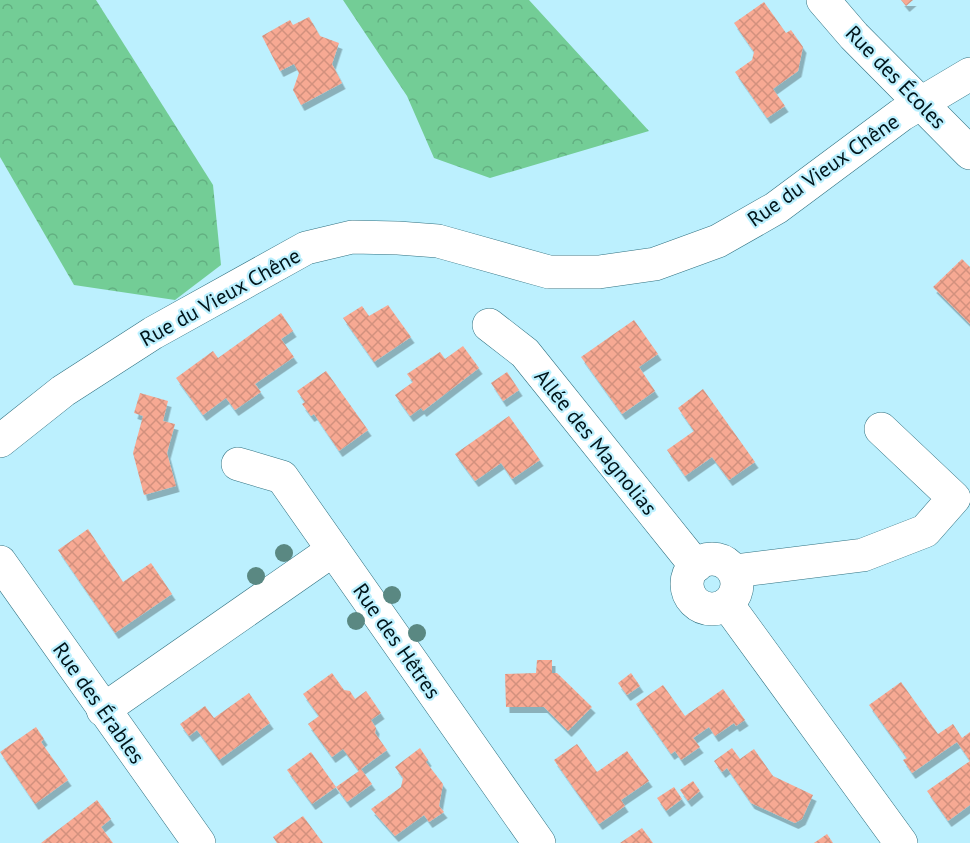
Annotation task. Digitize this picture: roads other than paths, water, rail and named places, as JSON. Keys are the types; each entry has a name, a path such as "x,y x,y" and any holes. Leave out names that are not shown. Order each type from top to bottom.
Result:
{"street":[{"name":"Rue des Écoles","path":"822,0 970,153"},
{"name":"Rue du Vieux Chêne","path":"0,441 63,391 153,333 306,248 352,237 398,238 438,241 549,272 599,272 655,264 718,241 776,208 921,103 970,74"},
{"name":"Allée des Magnolias","path":"489,325 525,353 696,566"},
{"path":"734,571 863,555 925,531 954,498 881,429"},
{"name":"Rue des Hêtres","path":"238,464 282,477 539,843"},
{"path":"103,710 333,550"},
{"path":"716,559 727,563 734,571 737,589 727,604 709,609 693,600 687,582 696,566 705,560 716,559"},
{"name":"Rue des Érables","path":"0,562 199,843"},
{"path":"727,604 901,843"}]}
